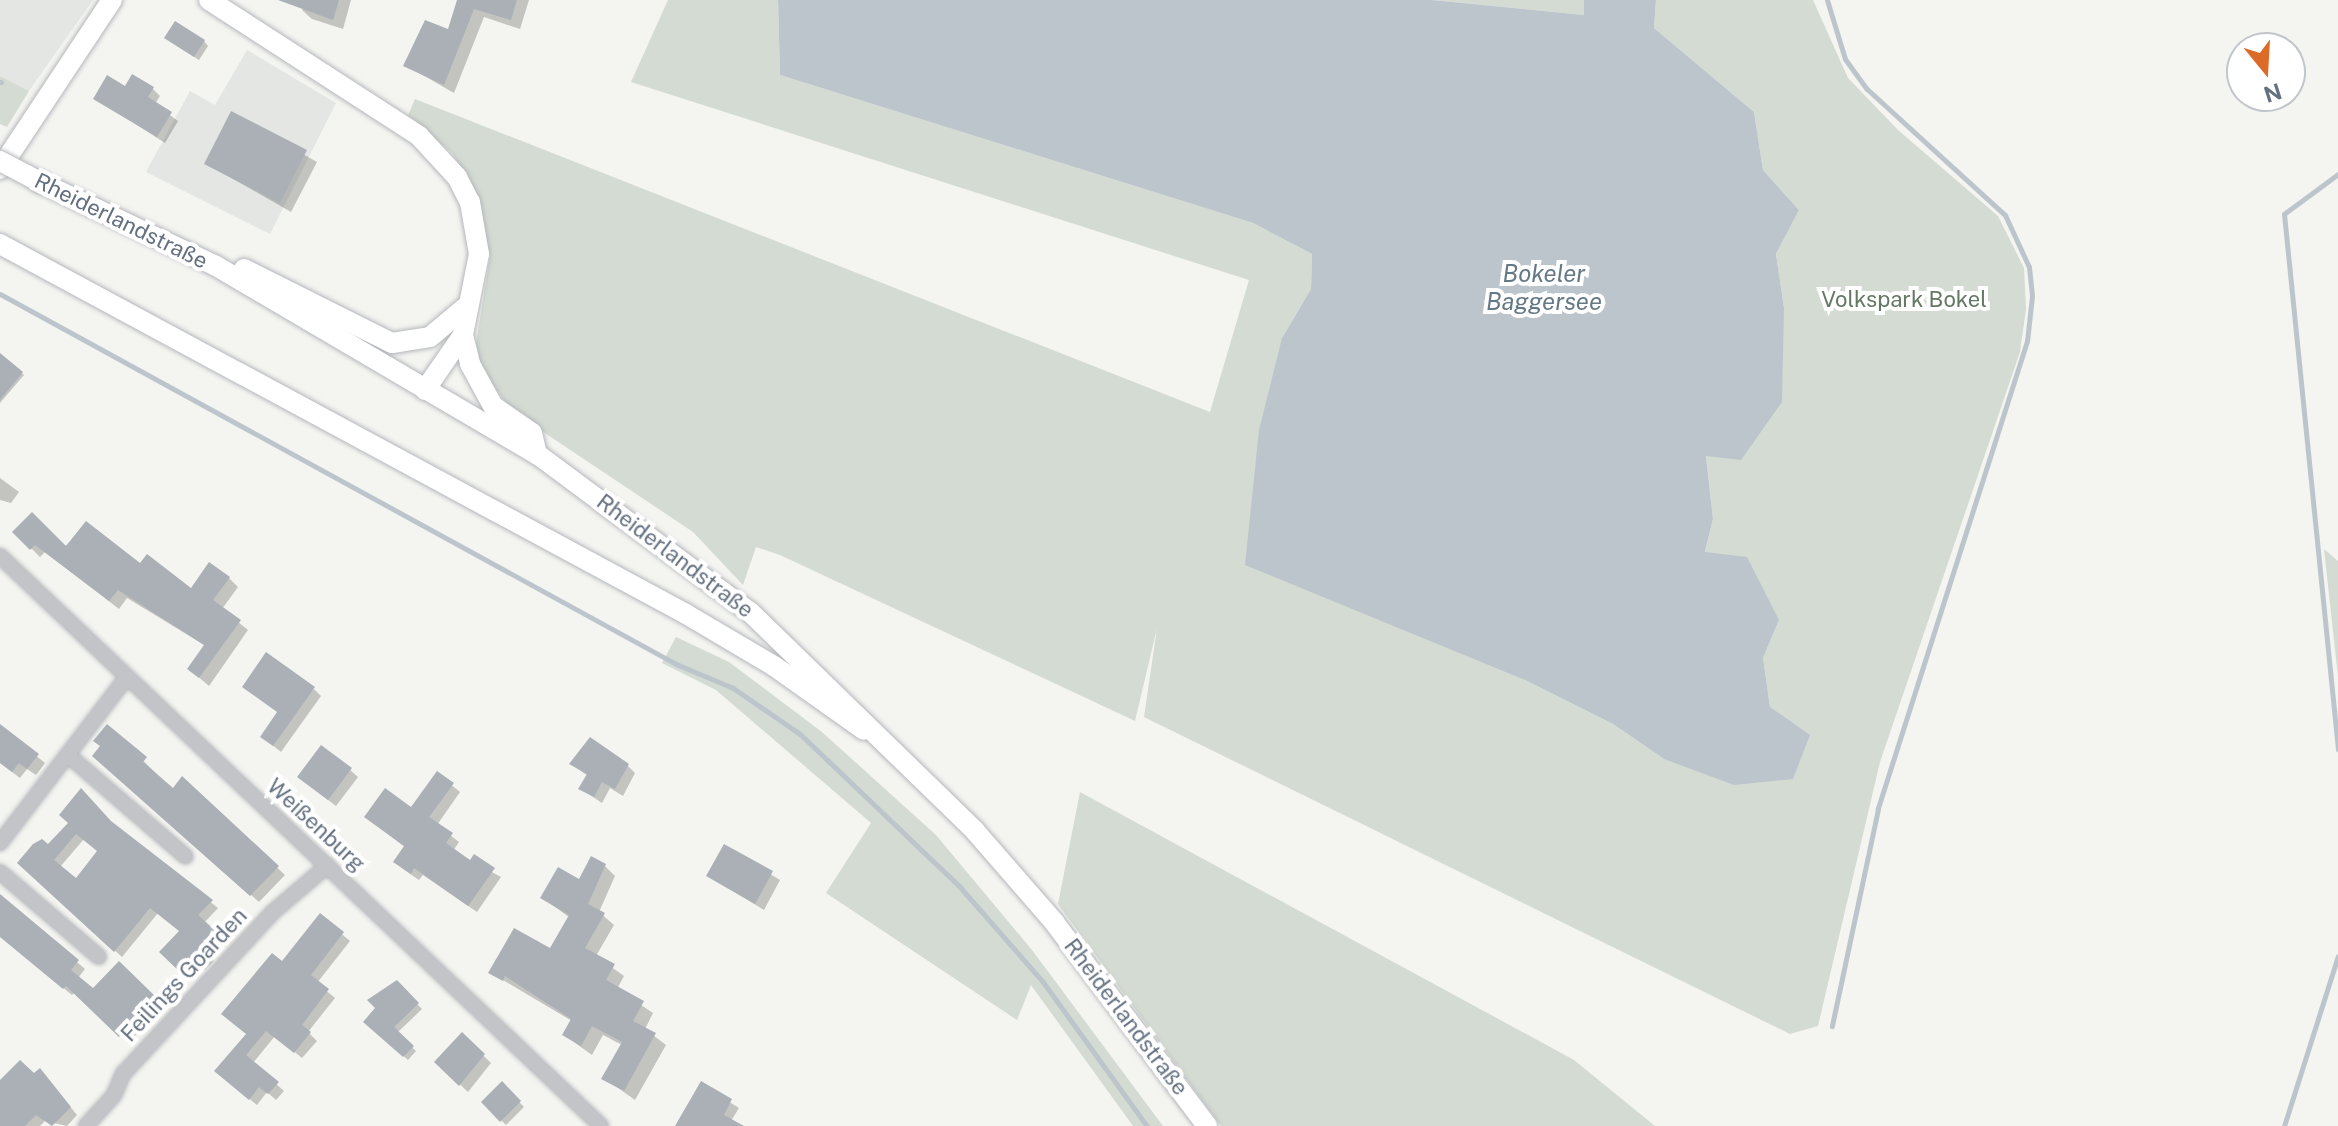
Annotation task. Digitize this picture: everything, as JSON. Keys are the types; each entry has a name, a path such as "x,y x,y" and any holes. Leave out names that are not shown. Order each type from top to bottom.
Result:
{"main road":[{"path":"0,169 112,0"},
{"path":"209,0 363,98 429,145 464,190 479,254 463,335 425,390"},
{"name":"Rheiderlandstraße","path":"0,161 216,266 537,454 750,612 975,831 1054,922 1207,1126"},
{"path":"0,244 686,614 888,744"},
{"path":"216,266 246,269 392,343 430,337 468,305"},
{"path":"463,335 480,387 493,406 532,433 537,454"}],"street":[{"name":"Weißenburg","path":"0,556 601,1126"},
{"path":"0,843 126,678"},
{"path":"68,755 185,856"},
{"name":"Feilings Goarden","path":"86,1126 114,1095 123,1074 264,921 328,865"},
{"path":"0,872 99,957"}],"shaded area":[{"path":"0,0 93,0 29,91 0,76"},
{"path":"247,50 336,103 270,234 146,172 190,91 215,105"}],"green space":[{"name":"Volkspark Bokel","path":"668,0 778,0 780,75 1253,223 1312,254 1311,289 1282,338 1525,680 1613,724 1664,759 1770,707 1763,658 1779,620 1705,553 1713,519 1706,455 1784,308 1776,254 1799,210 1763,170 1754,112 1654,28 1656,0 1813,0 1848,78 1898,130 1998,216 2024,268 2026,309 2020,352 1880,762 1818,1026 1790,1034 1144,717 1157,628 1135,721 780,555 756,547 743,585 693,532 512,411 482,370 476,343 490,257 478,195 452,153 408,115 415,99 1210,412 1249,280 631,82"},
{"path":"1432,0 1584,0 1584,15"},
{"path":"0,76 29,91 7,127 0,124"},
{"path":"2324,549 2338,561 2338,677"},
{"path":"676,637 729,662 822,732 936,835 1032,950 1163,1126 1133,1126 1031,985 1017,1020 826,893 871,823 716,690 662,663"},
{"path":"1080,792 1574,1060 1655,1126 1221,1126 1058,904"}],"water":[{"name":"Bokeler Baggersee","path":"778,0 1432,0 1584,15 1584,0 1656,0 1654,28 1754,112 1763,170 1799,210 1776,254 1784,308 1782,402 1741,460 1706,456 1713,519 1705,552 1747,557 1779,620 1763,658 1770,707 1810,735 1793,779 1734,785 1664,759 1613,724 1525,680 1245,565 1259,430 1282,338 1311,289 1312,254 1253,223 780,75"}],"building":[{"path":"278,0 339,0 333,20"},
{"path":"457,0 517,0 511,20 474,9 444,85 403,66 425,20 448,29"},
{"path":"175,21 205,40 194,57 164,38"},
{"path":"132,74 154,87 148,97 172,112 157,137 93,99 107,75 125,86"},
{"path":"231,111 307,150 280,203 204,164"},
{"path":"0,353 23,372 0,400"},
{"path":"32,512 66,546 86,521 140,563 147,554 191,588 209,562 230,577 213,600 241,620 199,678 187,669 204,645 118,590 109,601 35,545 30,550 12,532"},
{"path":"266,652 315,687 273,746 260,737 277,712 242,687"},
{"path":"0,724 39,754 27,769 19,763 12,772 0,763"},
{"path":"107,724 147,757 143,762 173,788 182,776 279,866 250,896 92,756 100,746 93,741"},
{"path":"590,737 629,764 615,789 602,782 594,797 578,789 587,774 569,764"},
{"path":"321,745 352,768 328,800 297,777"},
{"path":"437,771 454,783 429,817 453,833 446,843 470,860 474,854 495,868 468,906 414,868 411,874 393,862 404,846 364,817 385,788 411,807"},
{"path":"81,788 111,821 213,900 198,915 218,933 203,948 209,953 197,965 191,959 180,972 159,952 179,931 150,908 114,952 17,863 33,844 42,839 48,844 68,823 59,815","holes":["76,834 97,851 76,878 54,860"]},
{"path":"724,844 773,871 755,904 706,876"},
{"path":"591,856 606,864 588,904 605,913 585,948 615,964 606,980 644,1001 633,1021 656,1033 624,1091 601,1079 622,1042 592,1026 581,1046 562,1035 571,1019 505,976 503,981 488,973 514,928 550,948 569,915 540,898 558,867 579,879"},
{"path":"0,894 79,960 71,970 93,988 119,961 157,998 119,1037 66,986 63,989 0,937"},
{"path":"320,913 344,932 311,975 329,989 302,1025 311,1032 294,1053 266,1031 246,1055 279,1082 268,1094 259,1087 249,1100 214,1071 246,1034 221,1014 272,953 282,961"},
{"path":"397,980 419,1003 394,1027 414,1046 403,1057 363,1022 375,1008 367,1000"},
{"path":"462,1032 485,1054 459,1086 434,1062"},
{"path":"20,1060 34,1073 40,1068 71,1107 52,1126 36,1115 25,1126 0,1126 0,1080"},
{"path":"502,1081 521,1101 500,1122 481,1102"},
{"path":"701,1081 732,1099 724,1115 744,1126 675,1126"}],"waterway":[{"path":"1827,0 1845,59 1867,89 2005,215 2029,267 2032,296 2027,341 1878,809 1832,1026"},
{"path":"2338,174 2284,214 2338,749"},
{"path":"0,294 676,664 733,688 800,734 959,886 1043,982 1147,1126"},
{"path":"2284,1126 2338,956"}]}
